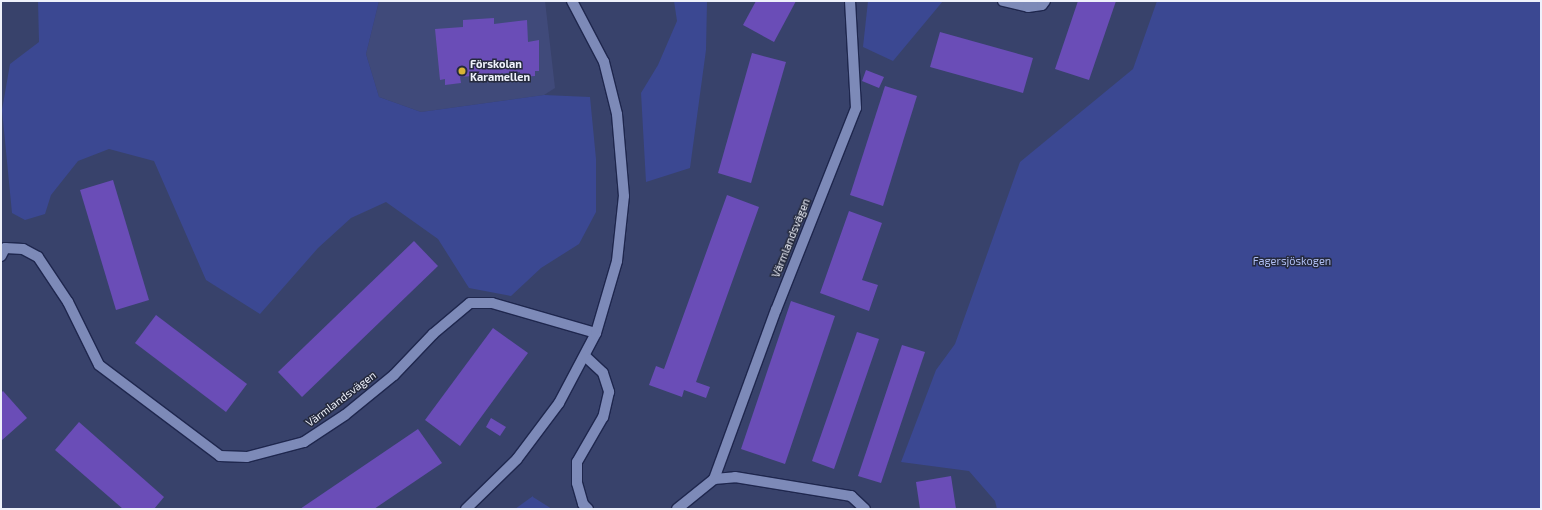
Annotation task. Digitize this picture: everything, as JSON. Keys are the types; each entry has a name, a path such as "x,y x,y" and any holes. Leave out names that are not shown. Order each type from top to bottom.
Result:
{"street":[{"path":"466,509 521,452 559,403 586,357 596,333 616,261 624,196 617,114 604,62 572,1"},
{"name":"Värmlandsvägen","path":"714,479 776,310 856,108 850,1"},
{"path":"1003,1 1028,7 1042,5 1045,1"},
{"name":"Värmlandsvägen","path":"1,256 5,248 23,249 38,257 68,302 99,365 220,456 247,458 304,442 345,414 394,374 433,334 470,303 492,303 596,333"},
{"path":"586,357 603,373 609,392 603,417 577,462 577,483 583,504 588,509"},
{"path":"677,509 714,479 734,477 851,496 865,509"}],"shaded area":[{"name":"Förskolan Karamellen","path":"379,1 545,1 555,88 544,95 421,112 379,97 366,54"}],"green space":[{"path":"38,1 379,1 366,54 379,97 421,112 544,95 590,97 596,159 596,212 579,244 541,268 511,296 469,288 438,239 386,202 351,218 318,248 260,314 206,280 154,161 109,149 78,161 51,195 45,214 25,220 12,213 2,110 10,64 39,42"},
{"path":"674,1 707,1 706,50 690,168 646,182 641,93 658,65 677,21"},
{"path":"868,1 943,1 893,61 863,47"},
{"name":"Fagersjöskogen","path":"1157,1 1541,1 1541,509 997,509 995,501 969,471 901,462 936,370 955,344 1020,162 1133,69"},
{"path":"533,497 552,509 515,509"}],"building":[{"path":"756,1 796,1 774,42 743,25"},
{"path":"1078,1 1116,1 1089,80 1055,69"},
{"path":"494,18 494,24 527,20 528,42 539,40 539,71 535,71 535,76 520,77 520,72 460,77 461,83 445,85 445,79 440,80 435,29 463,27 463,20"},
{"path":"940,32 1033,58 1023,93 930,67"},
{"path":"752,53 786,62 751,183 718,173"},
{"path":"866,70 884,77 879,88 862,81"},
{"path":"885,86 917,96 883,206 850,195"},
{"path":"113,180 149,300 116,310 80,190"},
{"path":"727,195 759,207 696,382 710,387 706,398 684,390 682,397 649,385 656,366 664,369"},
{"path":"849,211 882,223 862,280 878,285 869,311 820,293"},
{"path":"414,241 438,266 302,397 278,372"},
{"path":"791,301 835,316 785,464 741,449"},
{"path":"156,315 247,384 226,412 135,343"},
{"path":"493,328 528,353 460,446 425,420"},
{"path":"857,332 879,339 834,469 812,461"},
{"path":"902,345 925,352 881,483 858,476"},
{"path":"3,391 27,418 1,441 1,393"},
{"path":"491,418 506,427 500,436 486,427"},
{"path":"79,422 164,497 154,509 123,509 55,450"},
{"path":"418,429 442,463 374,509 300,509"},
{"path":"951,476 956,509 920,509 916,482"}],"place":[{"name":"Förskolan Karamellen","path":"462,71"}]}
